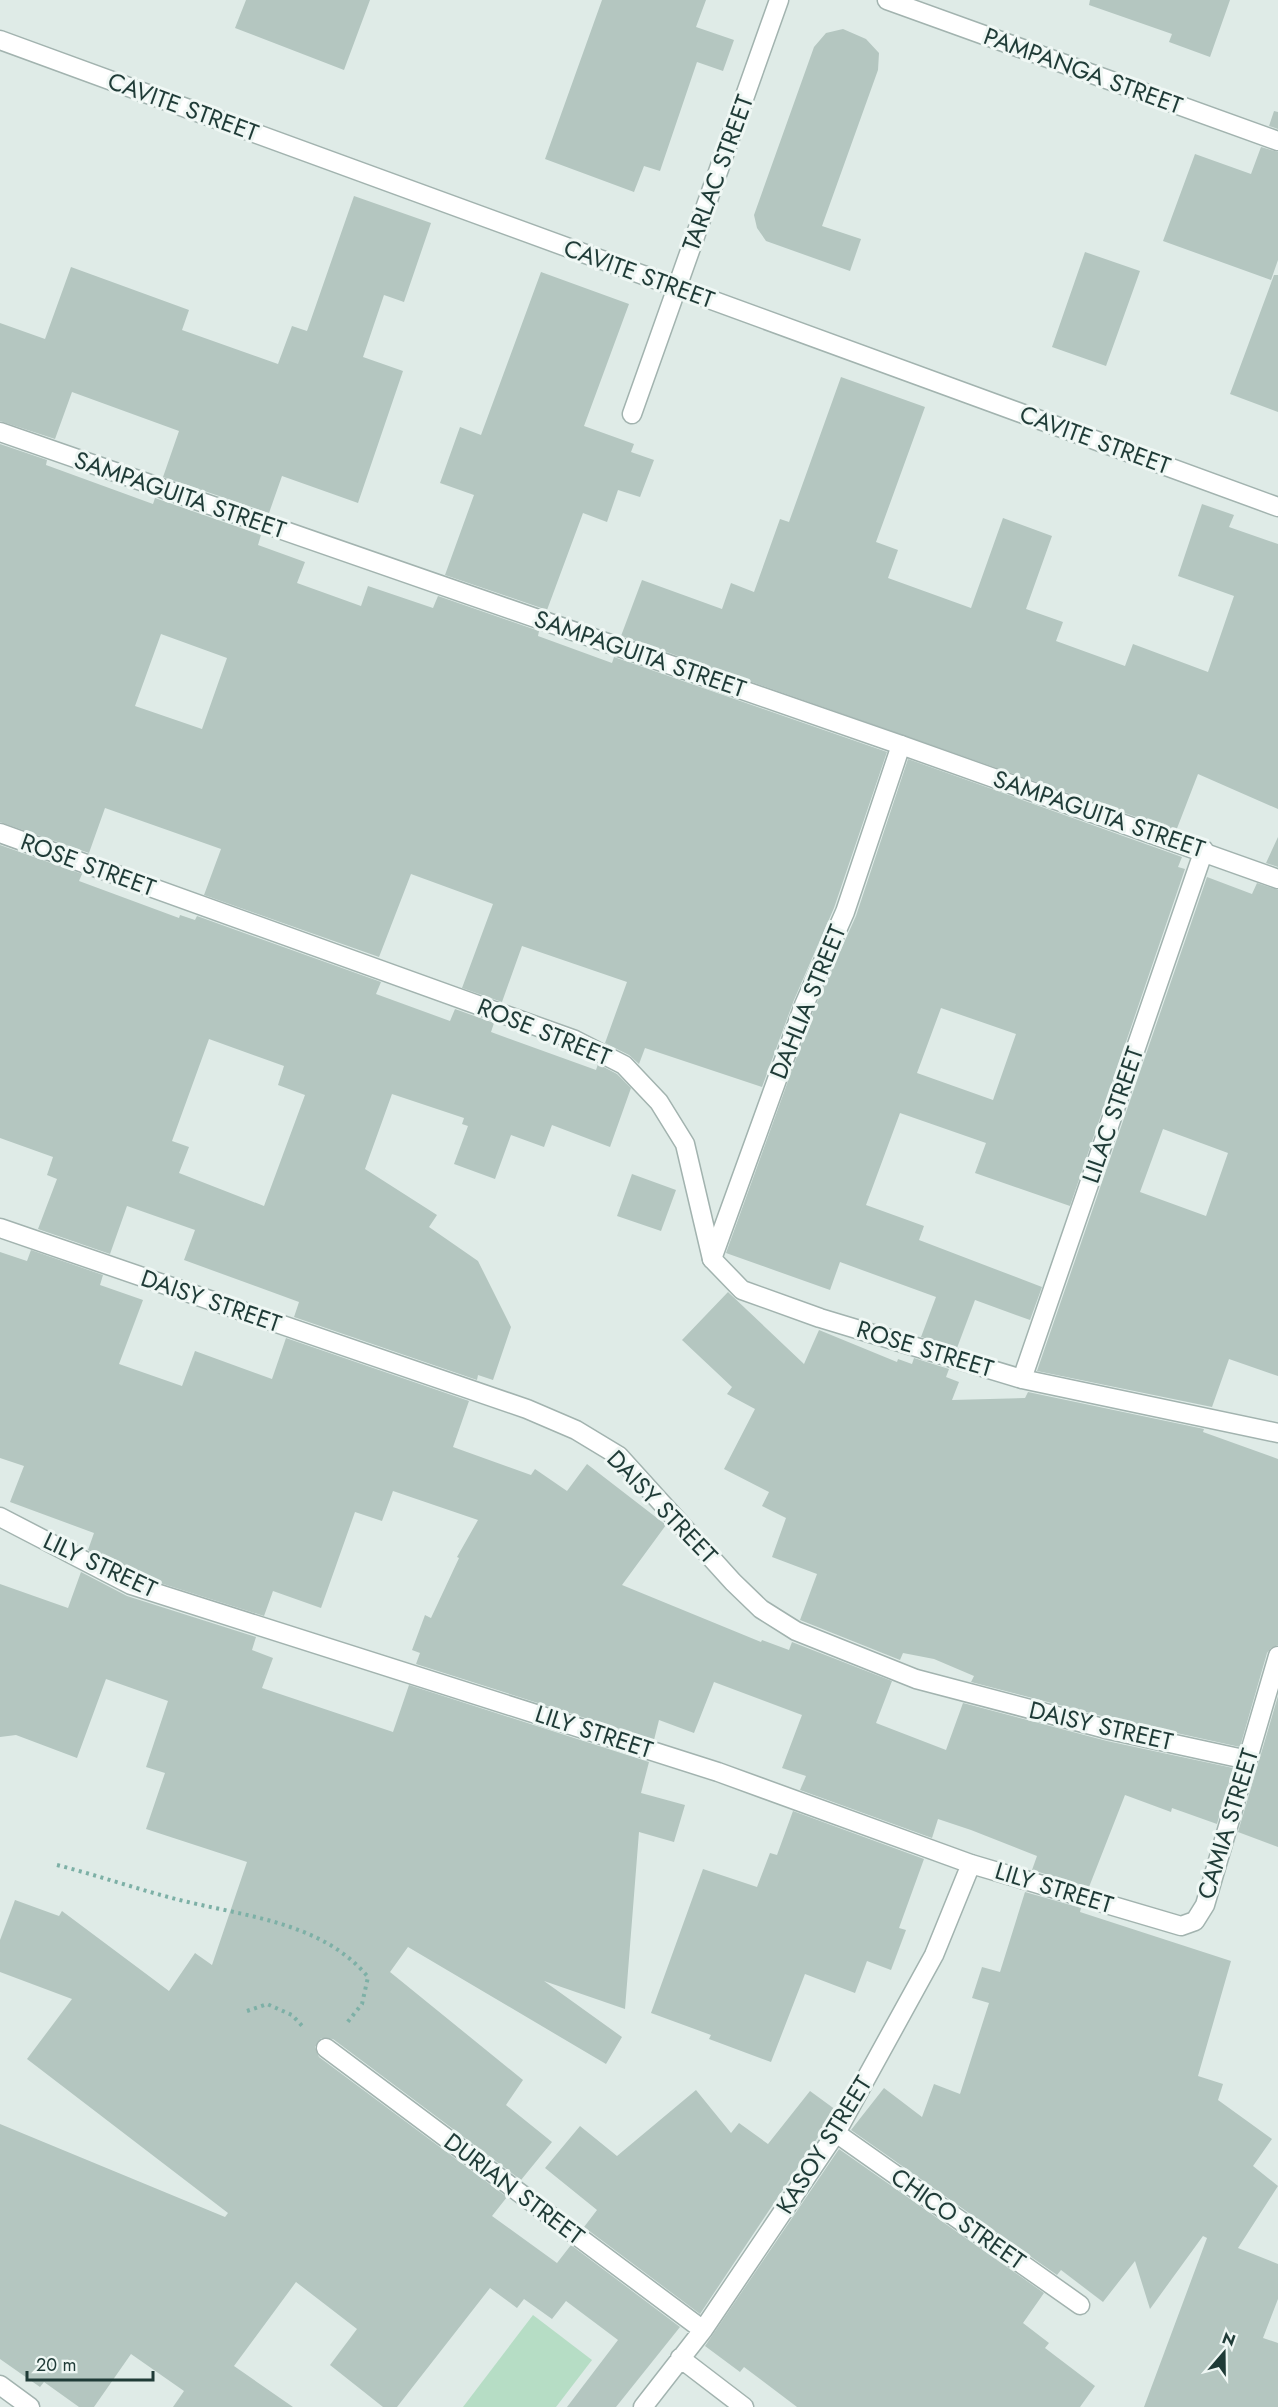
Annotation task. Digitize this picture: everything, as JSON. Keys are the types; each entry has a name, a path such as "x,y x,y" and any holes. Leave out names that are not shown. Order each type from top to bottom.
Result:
{"street":[{"name":"TARLAC STREET","path":"632,414 779,0"},
{"name":"PAMPANGA STREET","path":"887,0 1278,141"},
{"name":"CAVITE STREET","path":"0,40 1278,507"},
{"name":"SAMPAGUITA STREET","path":"0,432 901,744 1204,850 1278,879"},
{"name":"DAHLIA STREET","path":"712,1259 804,1005 845,912 901,744"},
{"name":"ROSE STREET","path":"0,833 575,1040 624,1065 659,1102 684,1144 712,1259 742,1290 820,1318 1022,1379 1278,1434"},
{"name":"LILAC STREET","path":"1022,1379 1204,850"},
{"name":"DAISY STREET","path":"0,1228 527,1410 576,1430 619,1456 733,1582 761,1609 796,1631 916,1680 1110,1730 1248,1760"},
{"name":"LILY STREET","path":"0,1517 131,1585 718,1772 971,1864 1181,1926 1195,1922"},
{"name":"CAMIA STREET","path":"1195,1922 1205,1905 1278,1656"},
{"name":"KASOY STREET","path":"643,2407 703,2330 836,2133 934,1955 971,1864"},
{"name":"DURIAN STREET","path":"326,2048 703,2330"},
{"name":"CHICO STREET","path":"836,2133 1080,2305"},
{"path":"680,2358 744,2407"},
{"path":"0,2385 30,2407"}],"path":[{"path":"57,1864 154,1893 308,1933 353,1959 368,1977 362,2004 326,2048 285,2011 267,2004 247,2011"}],"green space":[{"path":"533,2315 592,2360 556,2407 463,2407"}],"building":[{"path":"246,0 370,0 344,70 235,28"},
{"path":"602,0 706,0 696,27 734,40 723,71 697,62 660,171 644,166 634,192 545,159"},
{"path":"1090,0 1230,0 1210,57 1169,42 1172,34 1089,5"},
{"path":"843,29 866,39 879,53 878,70 822,226 861,239 850,271 766,241 757,228 754,215 814,47 826,33"},
{"path":"1274,111 1278,112 1278,129 1269,126"},
{"path":"1261,147 1278,152 1278,260 1271,280 1163,241 1195,154 1251,174"},
{"path":"354,196 431,223 404,302 384,295 363,357 403,371 358,503 282,476 269,513 163,477 179,431 72,392 55,439 0,421 0,323 45,339 71,267 189,310 182,330 278,364 292,326 307,331"},
{"path":"1085,252 1140,271 1106,366 1052,347"},
{"path":"541,272 629,304 584,426 634,444 631,452 654,460 640,497 618,490 607,522 583,513 547,610 445,575 474,495 440,483 460,427 481,435"},
{"path":"1274,275 1278,275 1278,412 1230,394"},
{"path":"841,377 925,407 876,542 898,550 888,578 971,608 1003,518 1052,536 1026,609 1063,622 1056,641 1125,666 1133,644 1208,672 1234,596 1178,576 1202,504 1234,515 1229,527 1278,544 1278,809 1198,774 1176,831 621,636 642,580 722,609 731,583 754,592 780,519 789,522"},
{"path":"0,444 47,460 46,465 153,504 155,498 261,535 258,545 305,562 297,583 361,606 368,586 433,608 438,596 539,631 538,636 612,663 614,657 887,752 834,908 794,1000 762,1087 645,1048 639,1064 629,1055 605,1043 627,982 522,946 502,1002 462,988 493,904 411,874 379,957 204,895 221,849 105,808 89,853 0,822","holes":["161,634 227,658 202,729 135,706"]},
{"path":"908,759 1182,857 1178,867 1185,869 1070,1206 975,1173 986,1143 900,1113 866,1205 924,1226 919,1240 1042,1287 1030,1320 975,1300 957,1348 921,1337 936,1297 840,1262 830,1290 726,1253 814,1009 856,916","holes":["941,1008 1016,1034 993,1100 917,1073"]},
{"path":"1278,837 1278,867 1266,863"},
{"path":"0,845 82,874 79,881 179,918 180,915 195,920 197,916 381,982 376,994 450,1021 455,1009 494,1023 491,1032 596,1070 598,1064 617,1074 631,1088 610,1147 552,1125 544,1147 511,1135 495,1179 454,1164 468,1126 462,1124 464,1118 392,1094 365,1169 437,1215 429,1227 478,1261 511,1327 493,1380 478,1375 477,1380 294,1317 299,1302 184,1260 195,1230 127,1206 110,1254 38,1229 57,1179 47,1175 53,1157 0,1138","holes":["209,1039 284,1066 278,1085 305,1095 264,1206 179,1173 189,1147 172,1141"]},
{"path":"1207,877 1252,894 1257,883 1278,890 1278,1376 1229,1359 1212,1407 1037,1371","holes":["1163,1129 1228,1153 1206,1216 1140,1192"]},
{"path":"632,1174 676,1190 661,1231 617,1216"},
{"path":"31,1250 103,1275 100,1285 143,1300 119,1364 182,1386 195,1351 272,1379 286,1338 469,1401 453,1447 531,1475 535,1469 567,1491 587,1464 666,1525 622,1585 761,1642 762,1640 789,1650 792,1642 892,1681 876,1723 946,1750 963,1703 1107,1741 1233,1768 1217,1824 1172,1808 1171,1812 1125,1795 1089,1887 1032,1870 1037,1856 971,1830 938,1819 932,1838 800,1790 806,1776 782,1768 802,1715 714,1682 694,1733 659,1720 654,1740 416,1664 420,1653 412,1650 425,1615 431,1618 459,1558 457,1557 478,1520 393,1491 382,1521 355,1512 321,1608 273,1591 264,1616 135,1575 88,1550 94,1533 10,1502 24,1466 0,1458 0,1252 27,1261"},
{"path":"728,1292 804,1364 819,1330 897,1362 898,1359 912,1364 914,1358 949,1369 946,1377 959,1382 952,1400 1025,1398 1028,1392 1204,1429 1203,1432 1278,1459 1278,1645 1267,1653 1240,1747 1113,1719 971,1682 974,1676 934,1659 903,1653 900,1660 800,1620 817,1574 772,1557 786,1518 762,1506 769,1492 724,1469 755,1409 727,1394 732,1387 682,1340"},
{"path":"81,1572 127,1596 256,1637 252,1650 273,1658 262,1688 393,1732 409,1685 649,1762 641,1793 685,1805 674,1842 639,1832 625,2009 544,1981 622,2037 606,2064 408,1947 390,1972 523,2080 506,2105 552,2142 521,2180 333,2039 321,2038 315,2047 319,2057 507,2197 492,2216 557,2263 571,2245 680,2327 616,2407 567,2407 618,2340 566,2301 552,2319 524,2299 517,2308 490,2288 397,2407 383,2407 330,2365 357,2329 296,2282 234,2366 293,2407 173,2407 184,2391 131,2354 94,2407 79,2407 44,2382 40,2387 0,2359 0,2124 225,2217 228,2213 27,2059 72,1999 0,1972 0,1940 15,1900 59,1916 62,1911 169,1991 195,1953 212,1965 247,1862 146,1829 165,1773 146,1767 168,1701 106,1679 77,1758 16,1735 0,1737 0,1584 68,1608"},
{"path":"1278,1696 1278,1847 1238,1832"},
{"path":"793,1811 924,1859 899,1928 906,1930 891,1970 867,1961 855,1993 805,1974 771,2062 709,2039 711,2035 651,2013 703,1869 757,1887 770,1853 777,1855"},
{"path":"1025,1892 1081,1908 1080,1912 1231,1961 1198,2076 1223,2084 1218,2100 1272,2139 1253,2166 1278,2186 1238,2248 1278,2264 1278,2299 1263,2338 1278,2343 1278,2407 1144,2407 1207,2238 1203,2236 1150,2309 1135,2261 1103,2302 1061,2270 1057,2275 851,2130 884,2088 922,2117 934,2084 960,2094 989,2003 972,1998 982,1967 1000,1972"},
{"path":"696,2090 731,2133 739,2123 768,2144 810,2091 836,2110 700,2314 584,2227 597,2210 545,2168 580,2126 617,2156"},
{"path":"839,2149 1044,2293 1023,2323 1049,2343 1045,2348 1095,2386 1080,2407 797,2407 744,2367 740,2372 705,2346"}]}
